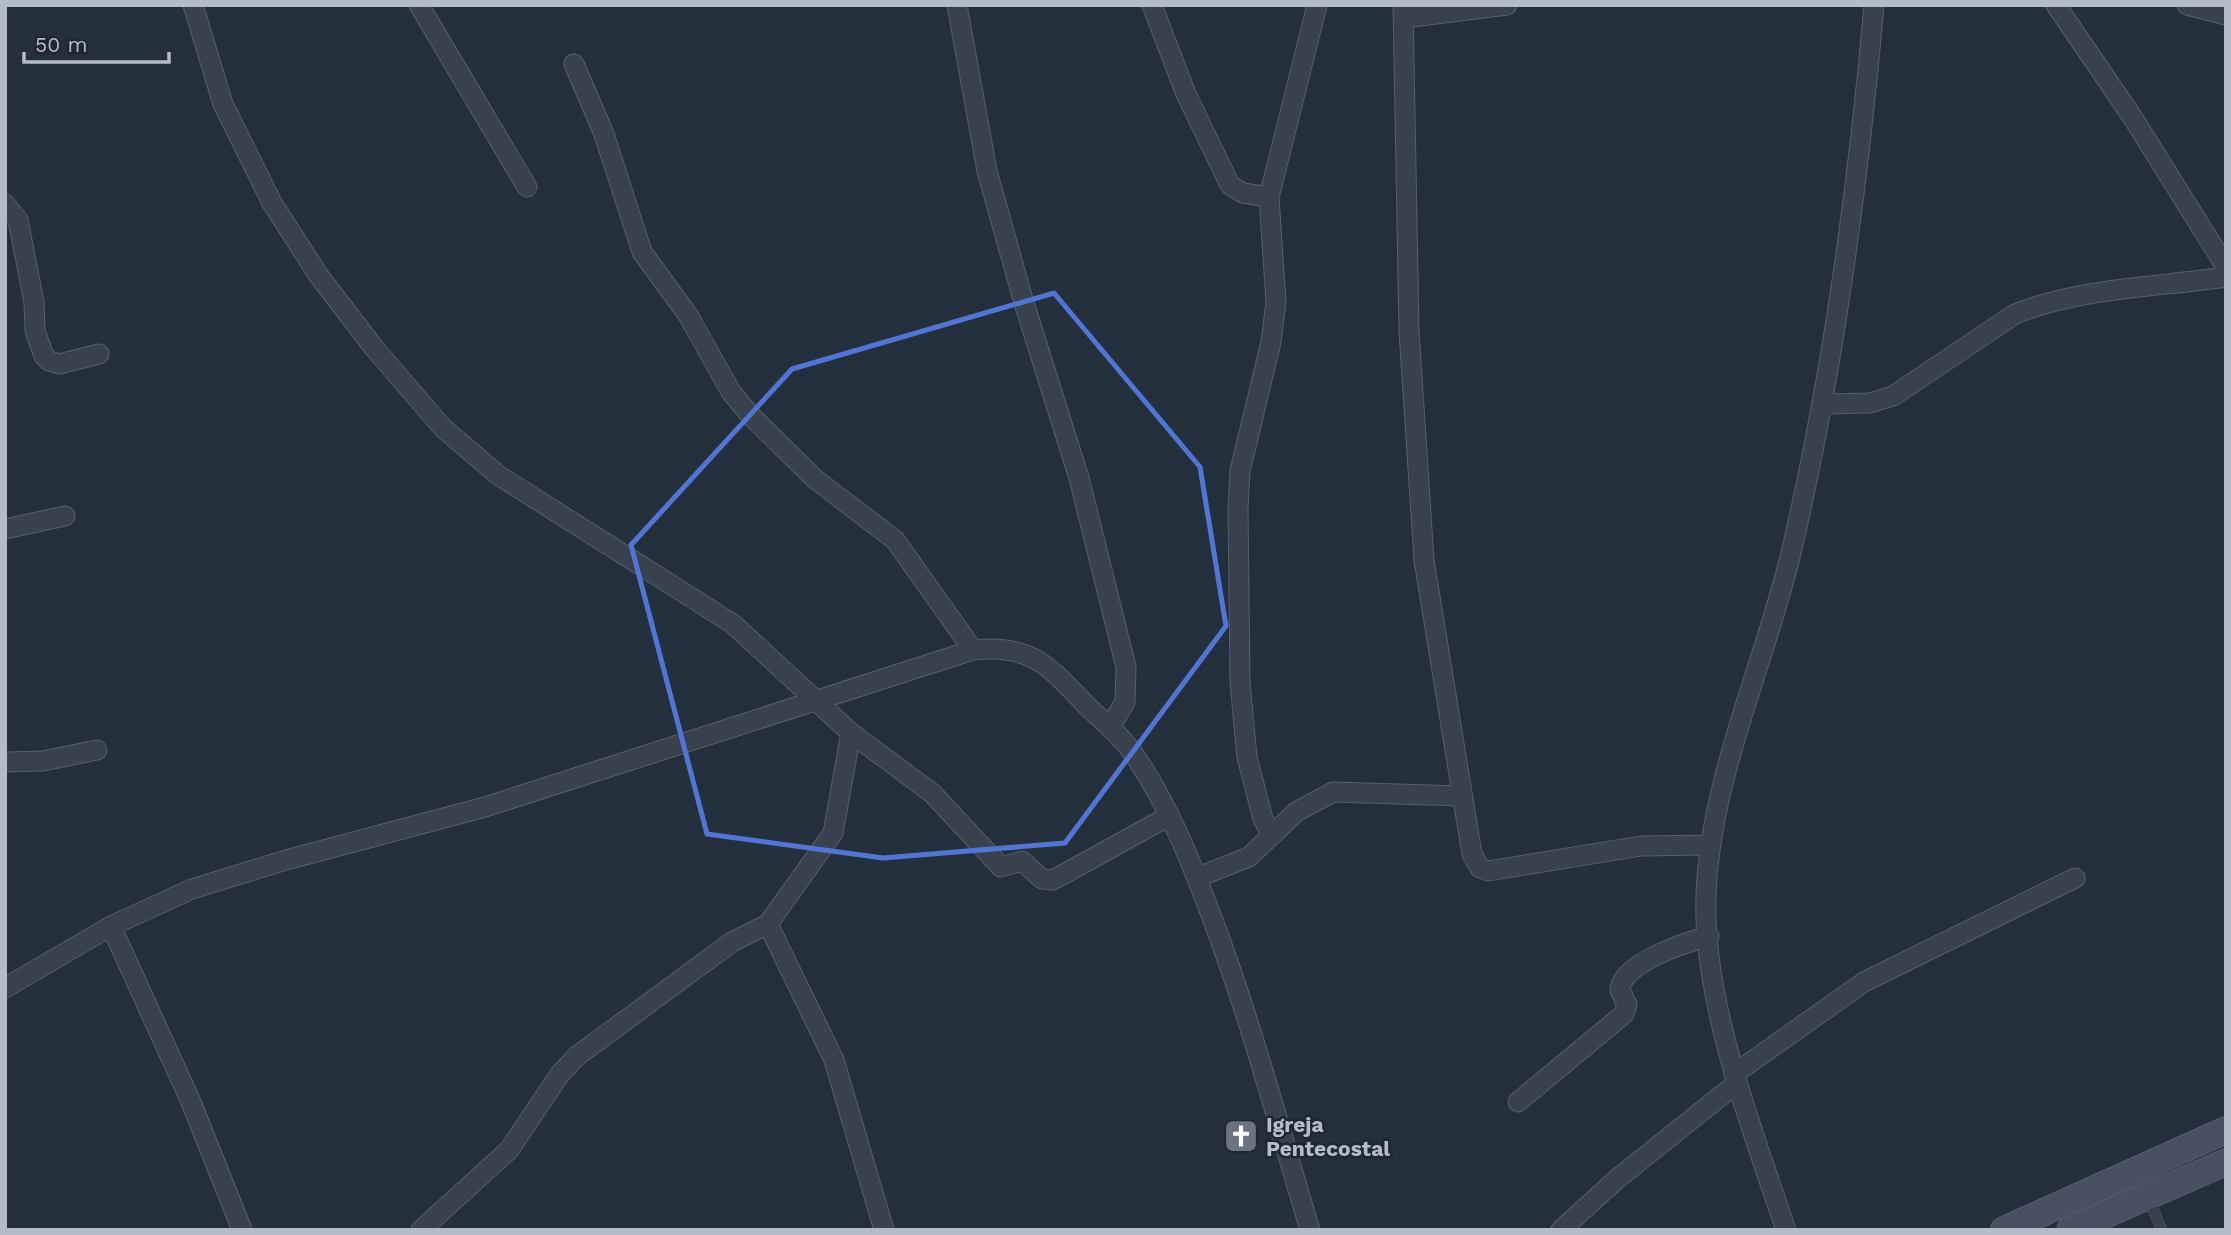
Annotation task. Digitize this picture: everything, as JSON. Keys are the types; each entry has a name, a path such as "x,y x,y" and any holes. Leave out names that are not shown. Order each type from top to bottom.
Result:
{"main road":[{"path":"2004,1230 2226,1130"},
{"path":"2070,1230 2226,1162"}],"street":[{"path":"192,5 223,104 272,203 319,276 375,349 443,428 498,475 733,624 851,733 932,793 1001,867 1022,862 1046,880 1053,880 1168,816"},
{"path":"419,5 527,187"},
{"path":"957,5 987,171 1024,303 1079,478 1126,667 1125,702 1110,727"},
{"path":"1152,5 1182,83 1230,186 1242,193 1269,197"},
{"path":"1272,835 1263,819 1247,757 1240,682 1240,471 1271,342 1276,302 1269,197 1317,5"},
{"path":"1507,5 1404,12 1409,331 1421,521 1472,854 1480,868 1488,871 1641,846 1710,845"},
{"path":"1786,1230 1735,1078 1709,936 1706,897 1710,845 1723,782 1782,590 1822,404 1865,116 1874,5"},
{"path":"2056,5 2140,129 2226,267"},
{"path":"2187,5 2226,15"},
{"path":"574,64 604,134 642,253 688,315 731,392 751,417 815,479 895,540 973,650"},
{"path":"5,204 18,220 34,302 35,331 44,356 48,361 59,364 99,354"},
{"path":"1822,404 1870,402 1893,396 2015,314 2029,308 2102,294 2226,277"},
{"path":"5,529 65,516"},
{"path":"5,988 111,926 216,882 286,860 485,807 973,650 1000,647 1023,652 1041,660 1110,727 1146,774 1198,877 1236,982 1310,1230"},
{"path":"421,1230 509,1150 561,1074 578,1056 722,949 768,924 833,833 851,733"},
{"path":"5,762 43,761 97,750"},
{"path":"1198,877 1249,857 1296,812 1333,792 1461,796"},
{"path":"1561,1230 1735,1078 1864,982 2075,878"},
{"path":"768,924 834,1060 884,1230"},
{"path":"111,926 191,1102 242,1230"},
{"path":"1518,1102 1624,1014 1628,1005 1620,990 1623,979 1669,947 1709,936"}],"lane":[{"path":"2147,1196 2162,1230"}],"highlighted area":[{"path":"1054,293 1200,467 1226,626 1065,843 883,858 707,834 631,545 792,369"}],"place":[{"name":"Igreja Pentecostal","path":"1241,1136"}]}
